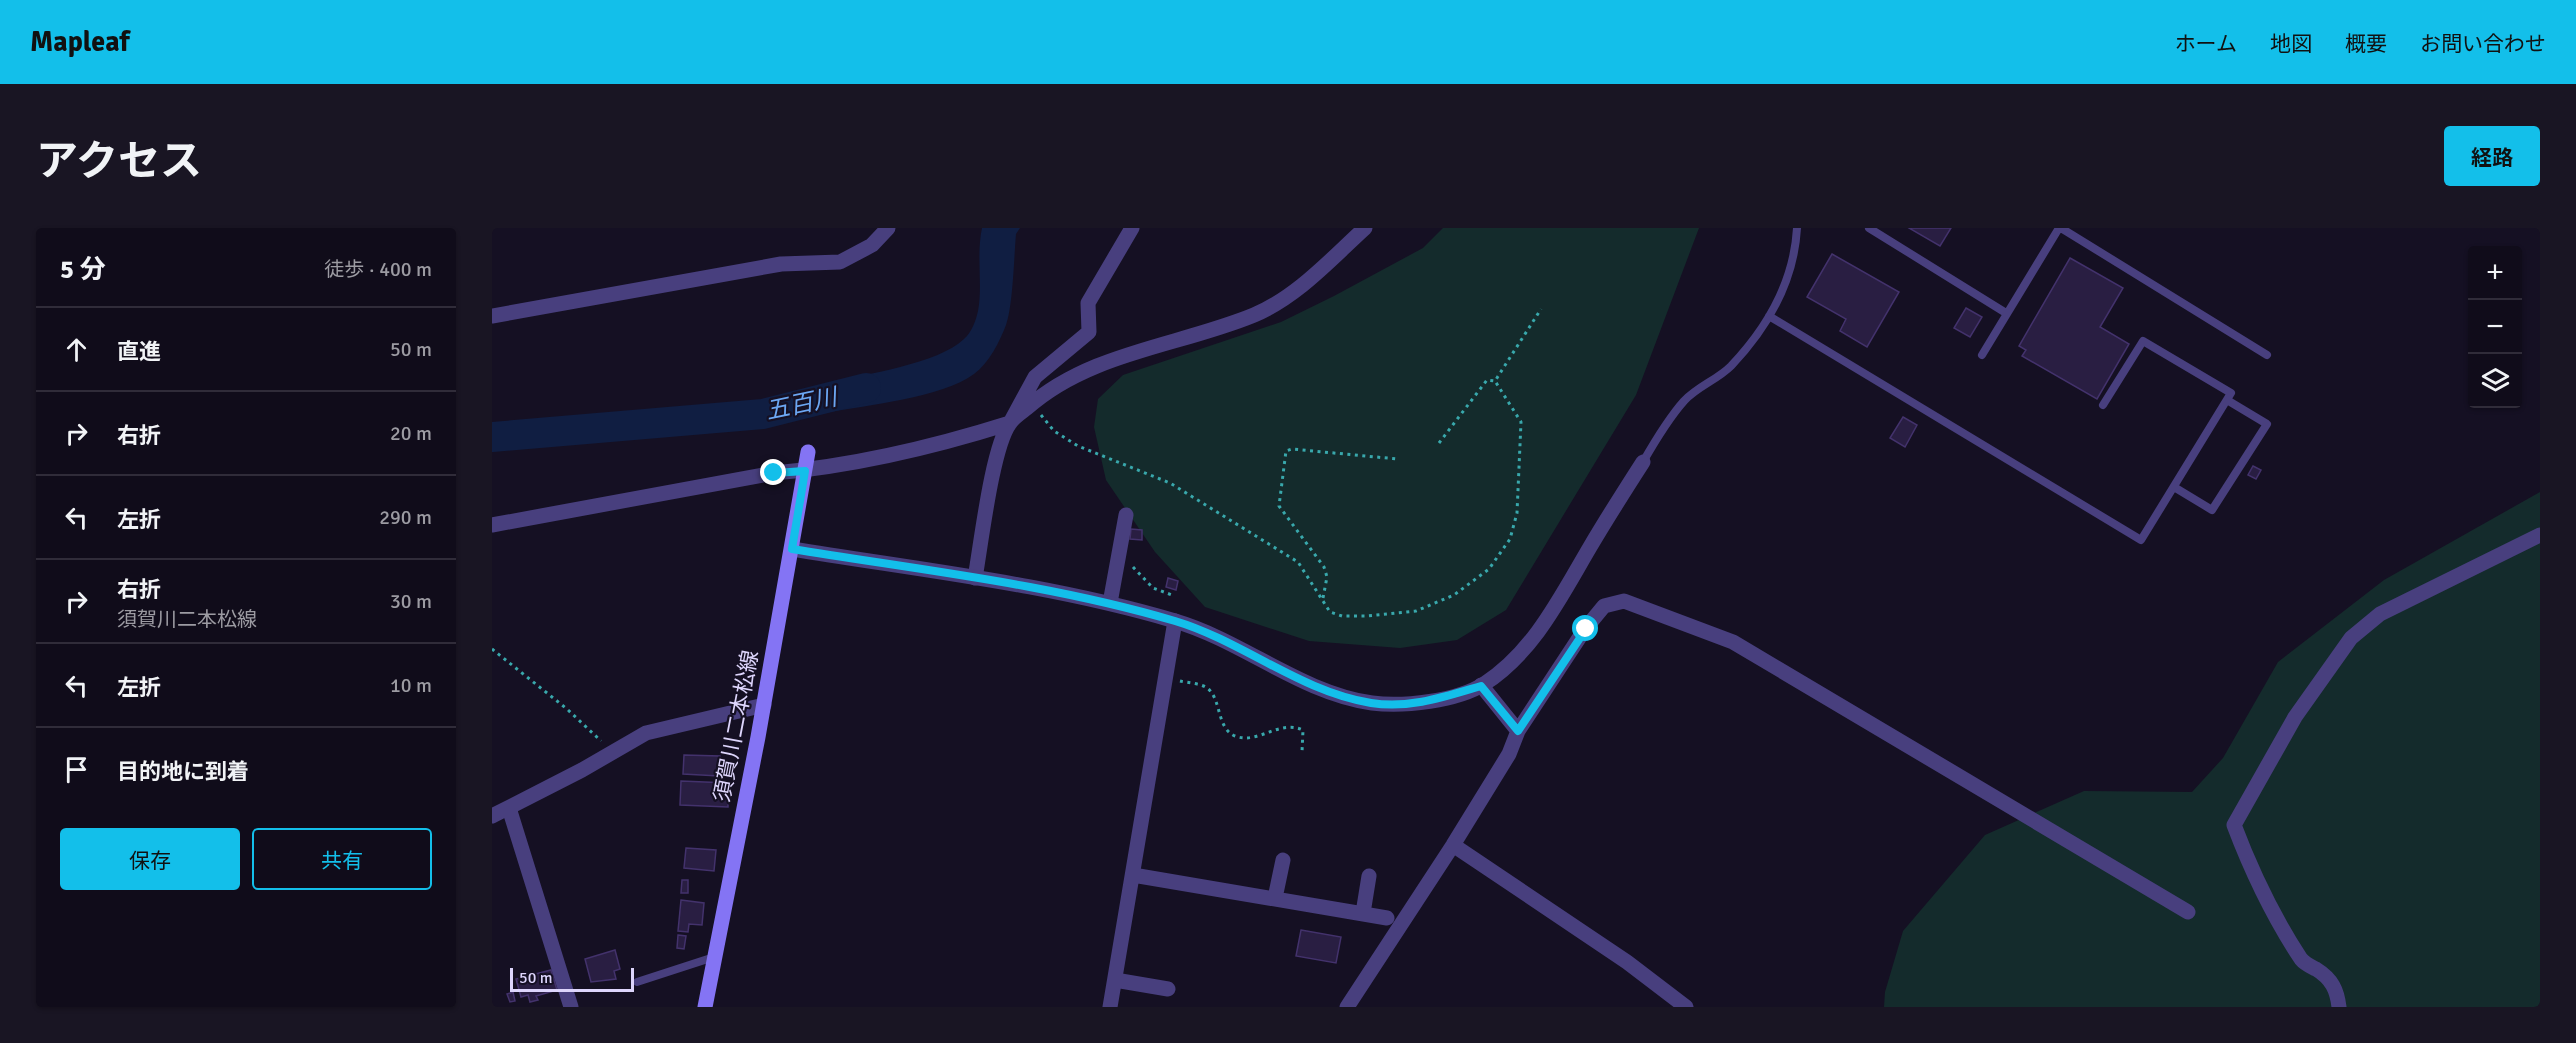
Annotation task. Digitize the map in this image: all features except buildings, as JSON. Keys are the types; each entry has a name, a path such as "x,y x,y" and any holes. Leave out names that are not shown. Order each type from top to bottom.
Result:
{"main road":[{"name":"須賀川二本松線","path":"705,1007 764,705 808,452"}],"street":[{"path":"492,316 781,264 840,262 872,245 888,228"},
{"path":"975,578 990,491 1002,441 1010,423 1035,377 1089,332 1088,303 1126,242 1132,228"},
{"path":"492,525 774,473 805,471 951,441 1010,423 1046,392 1100,364 1255,314 1292,293 1365,228"},
{"path":"792,549 975,578 1110,603 1208,631 1336,694 1370,703 1416,704 1481,686 1503,670 1541,627 1643,462"},
{"path":"1110,603 1126,515"},
{"path":"2339,1007 2336,987 2320,972 2303,962 2287,936 2243,850 2234,825 2295,717 2350,638 2380,614 2540,535"},
{"path":"1347,1007 1453,845 1509,754 1518,731 1586,629 1604,606 1624,601 1733,642 2188,912"},
{"path":"1110,1007 1175,621"},
{"path":"1481,686 1518,731"},
{"path":"492,816 646,733 764,705"},
{"path":"509,808 571,1007"},
{"path":"1453,845 1627,962 1686,1007"},
{"path":"1275,898 1283,860"},
{"path":"1133,875 1387,918"},
{"path":"1363,913 1369,876"},
{"path":"1114,980 1168,989"}],"lane":[{"path":"1643,462 1683,402 1697,388 1716,378 1731,366 1769,316 1792,271 1797,228"},
{"path":"1869,228 2006,313"},
{"path":"1982,355 2060,228 2267,355"},
{"path":"1769,316 2142,540 2231,393 2143,341 2103,405"},
{"path":"2174,487 2212,510 2267,424 2227,400"},
{"path":"637,982 714,957"}],"path":[{"path":"1495,381 1541,309"},
{"path":"1439,443 1487,380 1495,381"},
{"path":"1032,404 1054,431 1078,446 1170,483 1298,562 1330,612 1342,616 1416,611 1454,595 1489,569 1515,528 1521,422 1495,381"},
{"path":"1322,600 1327,577 1324,567 1279,506 1286,452 1292,450 1397,459"},
{"path":"1118,559 1137,569 1153,588 1172,594"},
{"path":"492,649 567,709 613,752"},
{"path":"1166,679 1205,687 1212,693 1225,727 1236,736 1250,737 1286,726 1303,730 1302,752"}],"green space":[{"path":"1443,228 1699,228 1636,395 1506,610 1457,640 1400,648 1309,641 1205,607 1155,552 1106,480 1094,427 1098,399 1123,375 1281,322 1334,296 1423,248"},
{"path":"2540,492 2540,1007 1884,1007 1885,992 1903,931 1985,835 2084,791 2192,792 2223,758 2278,662 2384,580"}],"water":[{"path":"982,228 1020,228 1016,234 1008,317 997,345 984,364 974,374 960,382 924,395 825,413 829,383 919,362 952,348 967,336 978,311"}],"waterway":[{"name":"五百川","path":"492,437 763,414 866,388"}],"route":[{"path":"774,473 805,471 792,549 1009,584 1113,604 1208,631 1236,647 1336,694 1370,703 1416,704 1481,686 1518,731 1586,629"}]}
